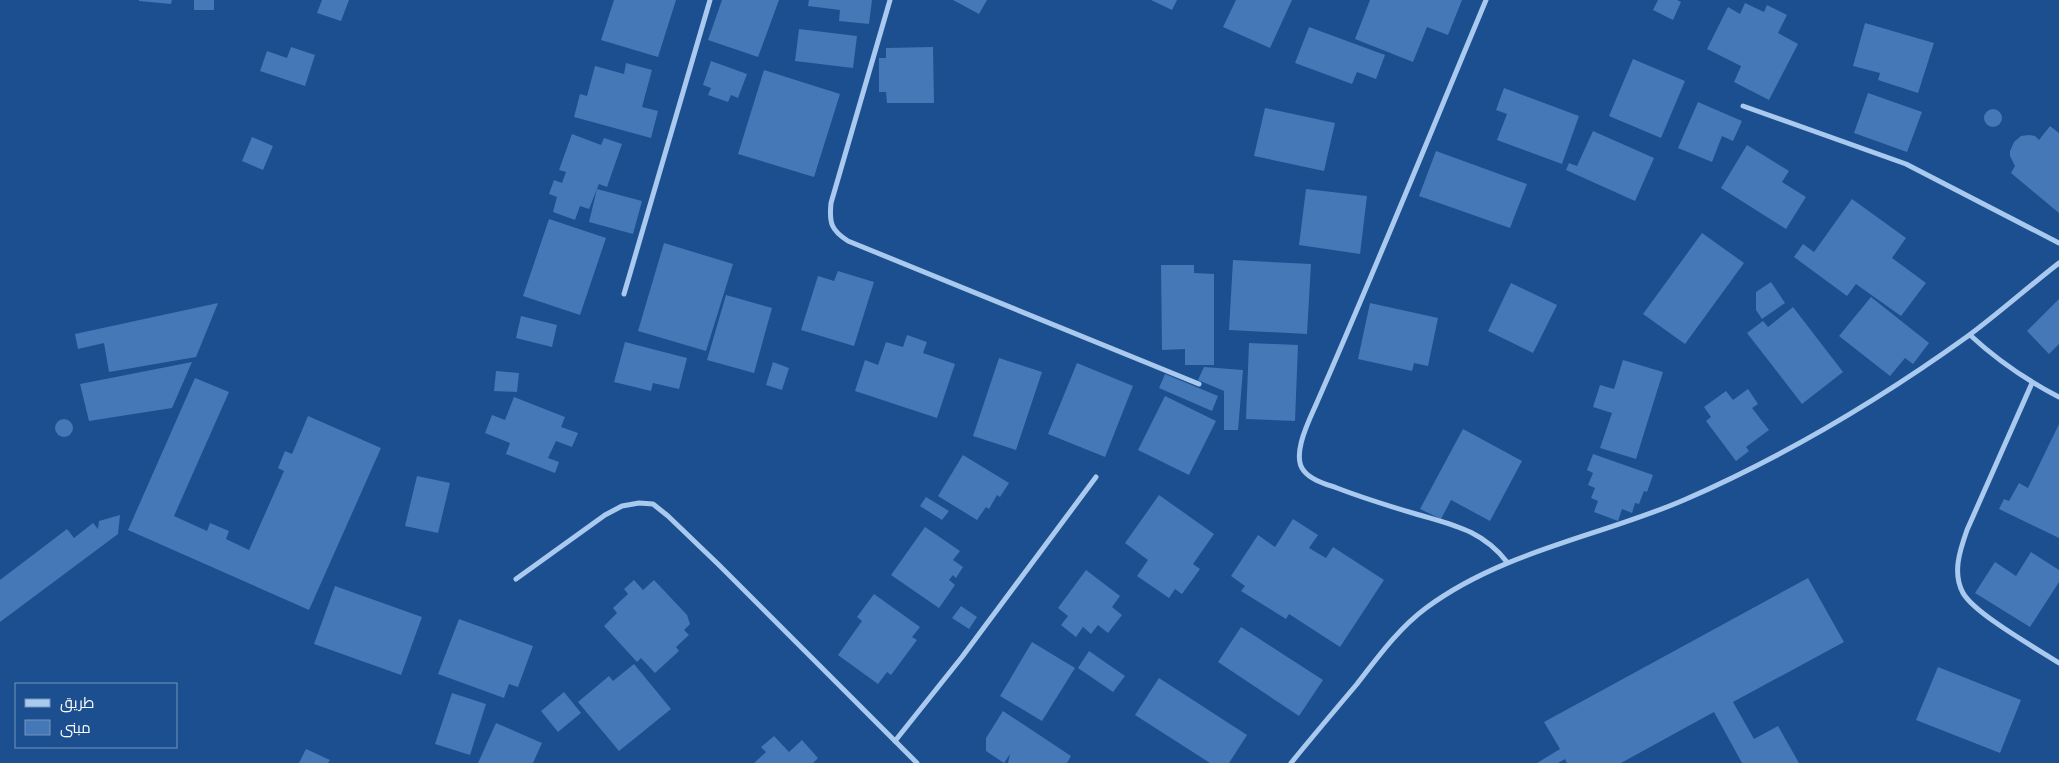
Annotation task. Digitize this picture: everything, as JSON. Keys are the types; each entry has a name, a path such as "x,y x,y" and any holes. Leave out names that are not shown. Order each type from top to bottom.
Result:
{"street":[{"path":"624,294 710,0"},
{"path":"890,0 830,203 832,225 837,234 848,241 1199,384"},
{"path":"1486,0 1351,325 1307,425 1300,446 1299,458 1303,470 1313,478 1359,497 1472,532 1498,550 1507,562"},
{"path":"1743,106 1906,164 2059,243"},
{"path":"1291,763 1390,642 1424,609 1455,589 1507,562 1628,522 1735,477 1838,422 1970,335 2059,263"},
{"path":"1970,335 1988,352 2032,383 2059,398"},
{"path":"2032,383 1967,530 1959,556 1958,569 1963,593 1971,603 1984,614 2059,663"},
{"path":"895,741 974,642 1096,477"},
{"path":"516,579 605,515 622,506 639,502 653,504 719,565 917,763"}],"building":[{"path":"139,0 172,0 171,4"},
{"path":"194,0 214,0 214,10 194,10"},
{"path":"322,0 349,0 341,21 317,13"},
{"path":"614,0 676,0 658,57 601,40"},
{"path":"722,0 779,0 758,57 708,40"},
{"path":"809,0 872,0 869,24 839,21 840,10 808,6"},
{"path":"953,0 987,0 979,14"},
{"path":"1151,0 1177,0 1172,10"},
{"path":"1236,0 1292,0 1270,48 1223,27"},
{"path":"1370,0 1462,0 1448,35 1427,27 1413,62 1355,39"},
{"path":"1658,0 1677,0 1681,2 1673,20 1653,10"},
{"path":"1745,3 1764,12 1767,5 1787,15 1778,33 1798,44 1769,100 1734,82 1741,66 1707,49 1728,7 1740,14"},
{"path":"1865,23 1934,43 1918,93 1878,80 1880,73 1853,66"},
{"path":"1309,27 1385,55 1376,79 1357,72 1352,84 1295,63"},
{"path":"799,29 857,36 853,68 795,61"},
{"path":"291,47 315,55 305,86 260,71 267,51 287,58"},
{"path":"933,47 934,103 887,103 886,92 879,92 879,58 886,58 886,48"},
{"path":"1633,59 1685,81 1661,138 1609,116"},
{"path":"711,61 747,74 738,98 731,95 728,102 708,95 711,88 703,85"},
{"path":"626,63 652,70 642,107 658,111 651,138 574,117 580,94 587,96 595,66 624,74"},
{"path":"764,70 840,94 814,177 738,154"},
{"path":"1504,88 1579,116 1562,164 1497,140 1507,114 1496,110"},
{"path":"1868,93 1922,112 1907,152 1854,133"},
{"path":"1698,102 1742,121 1733,141 1722,136 1712,162 1678,148"},
{"path":"1265,108 1335,123 1324,171 1254,156"},
{"path":"1989,109 1997,109 2002,114 2000,125 1989,127 1984,122 1984,114"},
{"path":"2050,126 2059,133 2059,213 2011,173 2015,166 2010,156 2014,142 2021,136 2029,135 2035,136 2039,140"},
{"path":"1593,131 1654,158 1635,201 1566,170 1569,163 1577,166"},
{"path":"572,134 601,145 604,138 622,144 607,187 599,184 589,209 580,206 575,220 553,212 557,197 549,194 554,180 562,183 566,172 559,170"},
{"path":"252,137 273,146 263,170 242,161"},
{"path":"1747,145 1789,171 1782,182 1806,197 1786,229 1721,188"},
{"path":"1436,151 1527,184 1510,228 1419,196"},
{"path":"597,189 642,201 633,234 589,222"},
{"path":"1306,189 1367,196 1360,254 1299,245"},
{"path":"1852,199 1906,238 1892,258 1926,283 1901,316 1856,284 1847,296 1794,257 1803,244 1814,252"},
{"path":"549,219 606,238 580,315 523,296"},
{"path":"1702,233 1744,263 1685,344 1643,314"},
{"path":"664,243 733,264 706,351 638,331"},
{"path":"1233,260 1311,264 1307,334 1229,330"},
{"path":"1161,265 1194,265 1194,273 1214,274 1214,365 1185,365 1185,349 1162,350"},
{"path":"838,271 874,282 854,346 801,330 818,276 834,281"},
{"path":"1771,282 1785,303 1762,319 1756,310 1756,292"},
{"path":"1511,283 1557,305 1533,353 1488,331"},
{"path":"726,295 772,308 754,373 707,360"},
{"path":"1871,297 1929,343 1913,364 1905,358 1890,376 1839,336"},
{"path":"2059,299 2059,344 2049,354 2027,331"},
{"path":"218,303 196,357 109,372 104,343 78,349 75,334"},
{"path":"1370,303 1438,318 1428,366 1414,363 1412,371 1358,359"},
{"path":"1793,307 1843,372 1802,404 1747,333 1763,321 1768,327"},
{"path":"521,316 557,325 552,347 516,338"},
{"path":"907,335 927,342 923,353 955,364 937,418 855,391 865,360 878,365 886,342 903,347"},
{"path":"625,342 687,358 679,389 653,383 651,391 614,382"},
{"path":"1249,343 1298,345 1295,421 1246,419"},
{"path":"999,358 1042,372 1016,450 973,436"},
{"path":"1623,360 1663,372 1636,459 1600,448 1612,413 1593,407 1600,385 1614,389"},
{"path":"192,362 172,408 89,421 80,384"},
{"path":"773,362 789,368 782,390 766,385"},
{"path":"1077,363 1133,386 1105,457 1048,434"},
{"path":"1204,367 1243,370 1238,430 1224,430 1224,391 1198,380"},
{"path":"496,371 519,373 517,392 494,391"},
{"path":"1165,374 1218,396 1212,411 1159,388"},
{"path":"195,378 229,392 174,516 207,531 210,523 229,531 226,539 249,550 284,471 278,468 285,451 292,454 308,416 381,448 309,610 128,530"},
{"path":"1748,389 1758,404 1752,408 1769,430 1746,447 1749,451 1736,461 1706,421 1711,417 1704,407 1726,391 1733,400"},
{"path":"1165,396 1216,421 1189,475 1138,450"},
{"path":"514,397 565,417 561,427 578,433 572,447 556,441 548,458 559,462 555,473 506,454 510,443 485,433 492,415 505,420"},
{"path":"64,419 70,422 73,428 70,434 64,437 58,434 55,428 58,422"},
{"path":"2059,424 2059,538 1999,509 2004,499 2009,501 2019,483 2028,488"},
{"path":"1463,429 1522,461 1490,521 1451,500 1441,519 1420,509"},
{"path":"1593,454 1653,475 1647,492 1644,491 1639,504 1635,503 1632,513 1622,509 1618,521 1594,512 1598,501 1591,498 1595,488 1588,485 1593,473 1587,470"},
{"path":"963,455 1009,483 1000,497 997,495 989,509 986,507 977,520 938,496"},
{"path":"417,476 450,483 438,533 405,526"},
{"path":"1159,495 1214,534 1193,564 1200,569 1182,594 1175,589 1169,598 1137,576 1148,560 1125,543"},
{"path":"926,497 949,511 942,520 920,506"},
{"path":"120,515 118,534 0,622 0,580 67,529 74,538 93,523 98,529 99,521"},
{"path":"1293,519 1318,535 1309,548 1326,558 1333,547 1384,580 1340,647 1289,614 1286,619 1241,591 1245,586 1231,576 1258,535 1275,547"},
{"path":"925,527 960,551 953,560 963,567 956,578 953,575 949,580 955,585 939,608 891,575"},
{"path":"2031,552 2059,570 2059,582 2030,627 1975,593 1995,562 2016,576"},
{"path":"1086,570 1120,596 1112,607 1122,615 1108,633 1098,625 1091,634 1083,627 1076,637 1061,625 1068,616 1058,608"},
{"path":"1808,578 1844,642 1733,702 1754,739 1778,726 1799,763 1742,763 1714,712 1621,763 1567,763 1565,759 1558,763 1537,763 1560,749 1544,722"},
{"path":"634,580 643,590 654,580 687,615 690,624 684,630 689,635 676,647 679,651 655,673 641,658 637,662 604,626 617,613 613,608 628,594 624,589"},
{"path":"335,586 422,617 401,675 314,644"},
{"path":"874,594 920,627 912,637 917,640 891,675 887,672 878,684 838,655 862,621 857,617"},
{"path":"961,606 977,617 969,629 952,618"},
{"path":"459,619 533,646 518,687 509,684 504,698 438,674"},
{"path":"1241,627 1323,680 1299,716 1218,662"},
{"path":"1032,642 1075,668 1042,721 1000,696"},
{"path":"1089,651 1125,676 1113,692 1078,668"},
{"path":"634,664 671,709 619,751 578,702 609,676 613,681"},
{"path":"1938,667 2021,700 2000,753 1916,720"},
{"path":"1159,678 1247,735 1229,763 1210,763 1135,715"},
{"path":"564,692 581,713 558,732 541,711"},
{"path":"452,693 486,704 470,755 435,744"},
{"path":"1003,711 1071,756 1067,763 1008,763 1010,754 1004,763 986,751 986,738"},
{"path":"496,723 542,743 533,763 478,763"},
{"path":"774,736 789,752 802,740 818,758 813,763 754,763 766,752 761,747"},
{"path":"306,749 330,760 328,763 299,763"}]}
